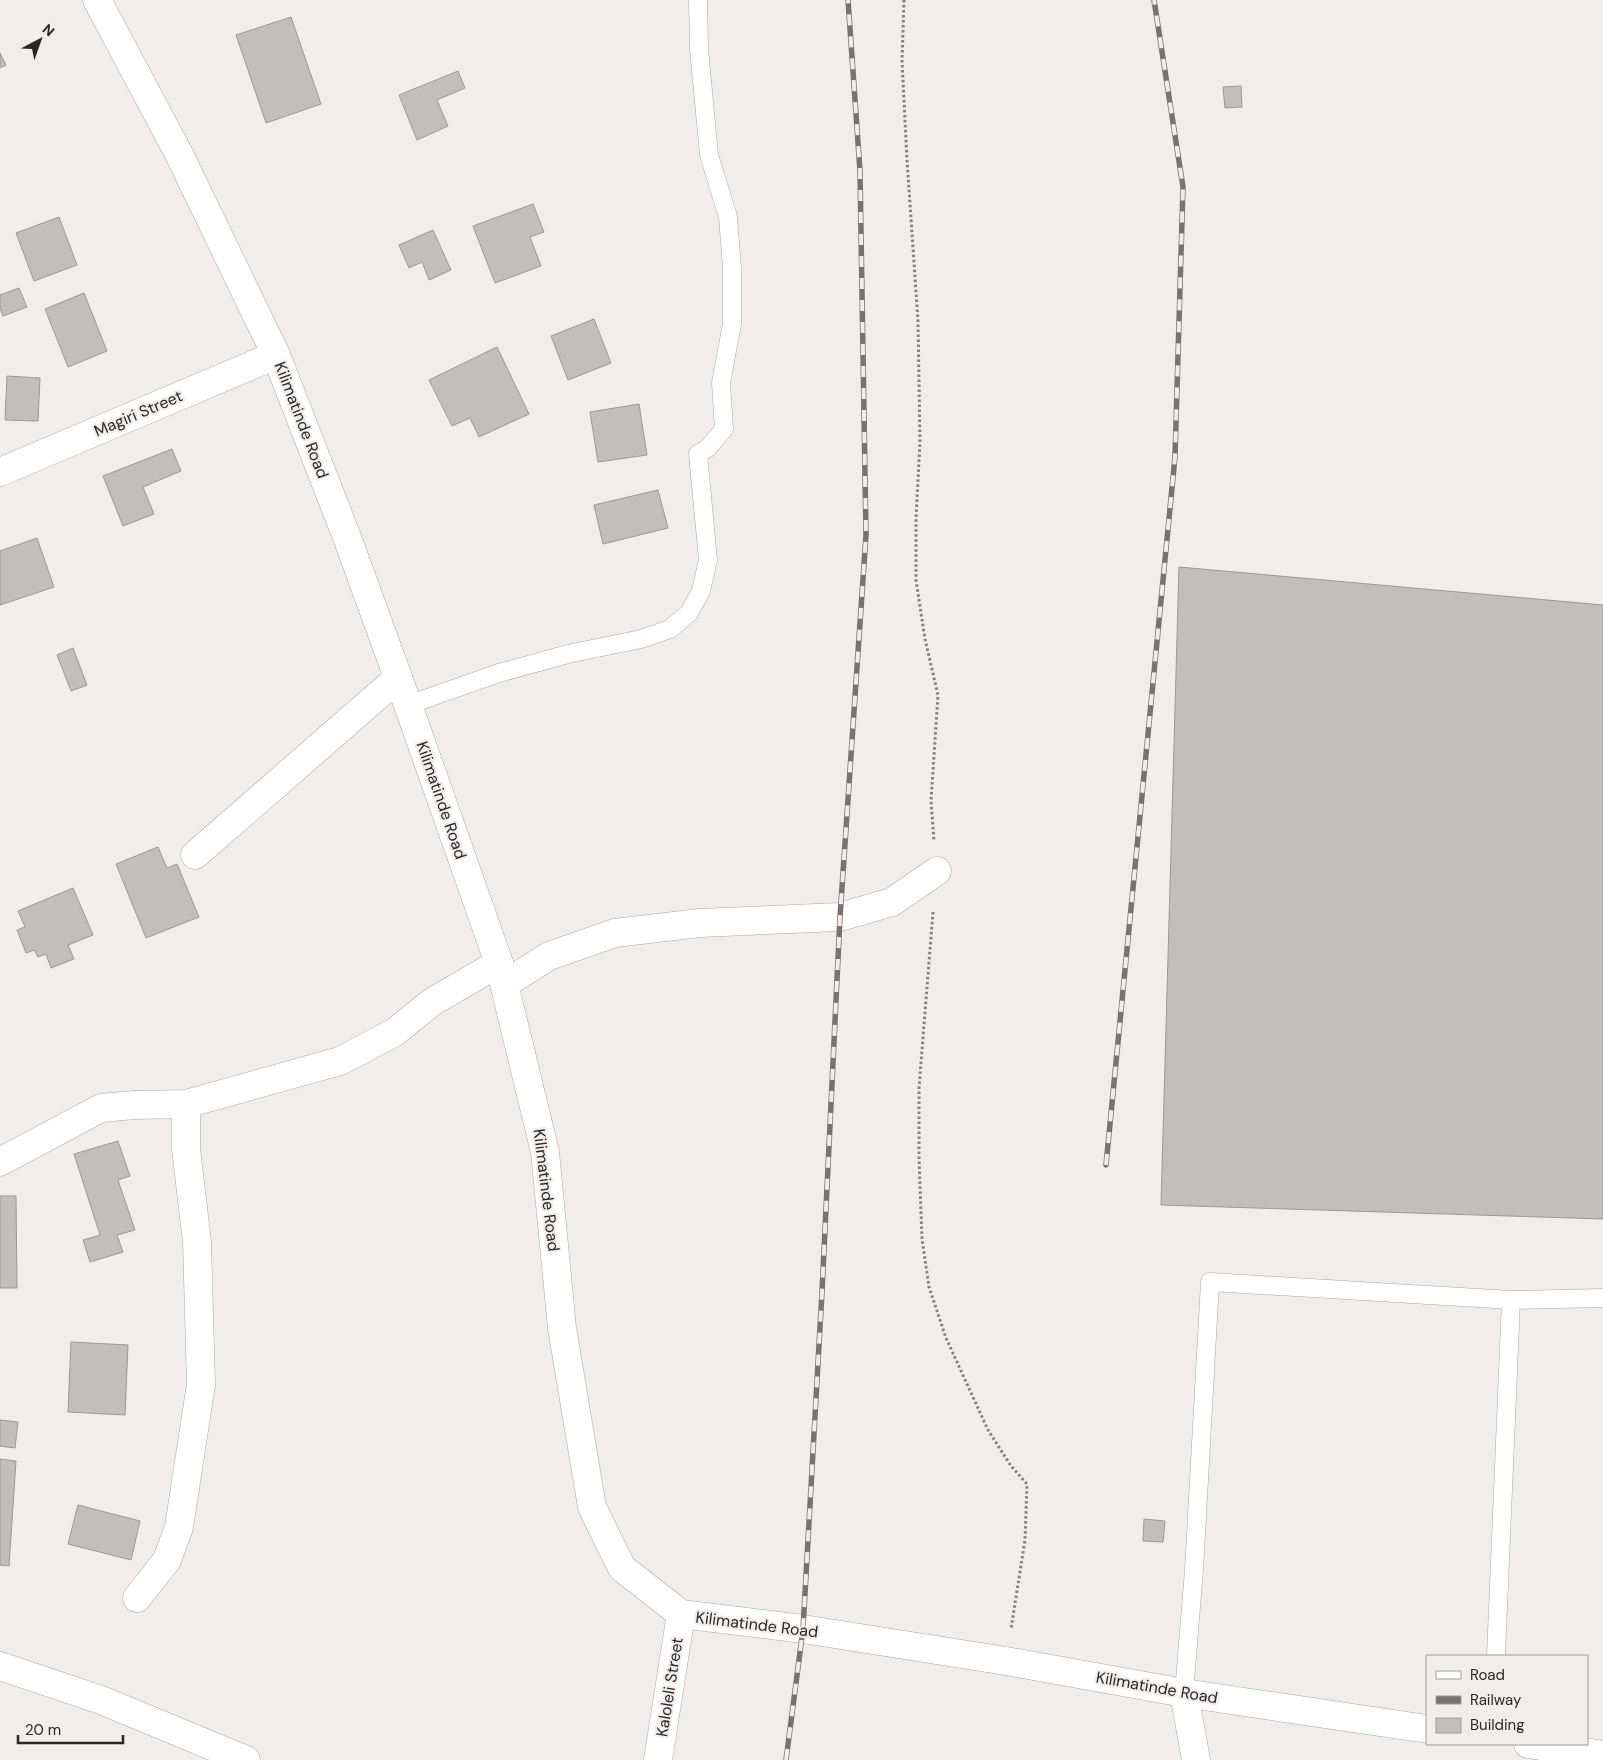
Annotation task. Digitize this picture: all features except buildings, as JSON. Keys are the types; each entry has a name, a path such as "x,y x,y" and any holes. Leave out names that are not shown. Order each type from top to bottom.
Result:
{"street":[{"name":"Kilimatinde Road","path":"97,0 178,154 276,355 348,540 502,973 545,1152 562,1328 592,1507 622,1568 681,1614 813,1630 996,1659 1184,1693 1426,1728"},
{"name":"Magiri Street","path":"0,472 276,355"},
{"path":"195,856 398,678"},
{"path":"0,1162 101,1108 186,1104 340,1061 395,1032 432,1002 502,973 616,933 700,923 840,918 892,902 937,872"},
{"path":"137,1598 167,1560 179,1527 201,1384 197,1242 186,1149 186,1104"},
{"name":"Kaloleli Street","path":"658,1760 681,1614"},
{"path":"0,1666 101,1700 246,1760"},
{"path":"1184,1693 1196,1760"},
{"path":"1535,1745 1603,1755"}],"lane":[{"path":"408,705 499,673 568,654 641,639 670,629 689,613 701,591 708,560 698,454 708,448 724,429 721,383 732,324 732,268 728,218 709,155 699,49 698,0"},
{"path":"1184,1693 1194,1570 1210,1282 1511,1300 1603,1298"},
{"path":"1496,1655 1511,1300"}],"railway":[{"path":"786,1760 803,1629 840,917 866,535 860,171 848,0"},
{"path":"1106,1165 1175,457 1183,187 1154,0"}]}
